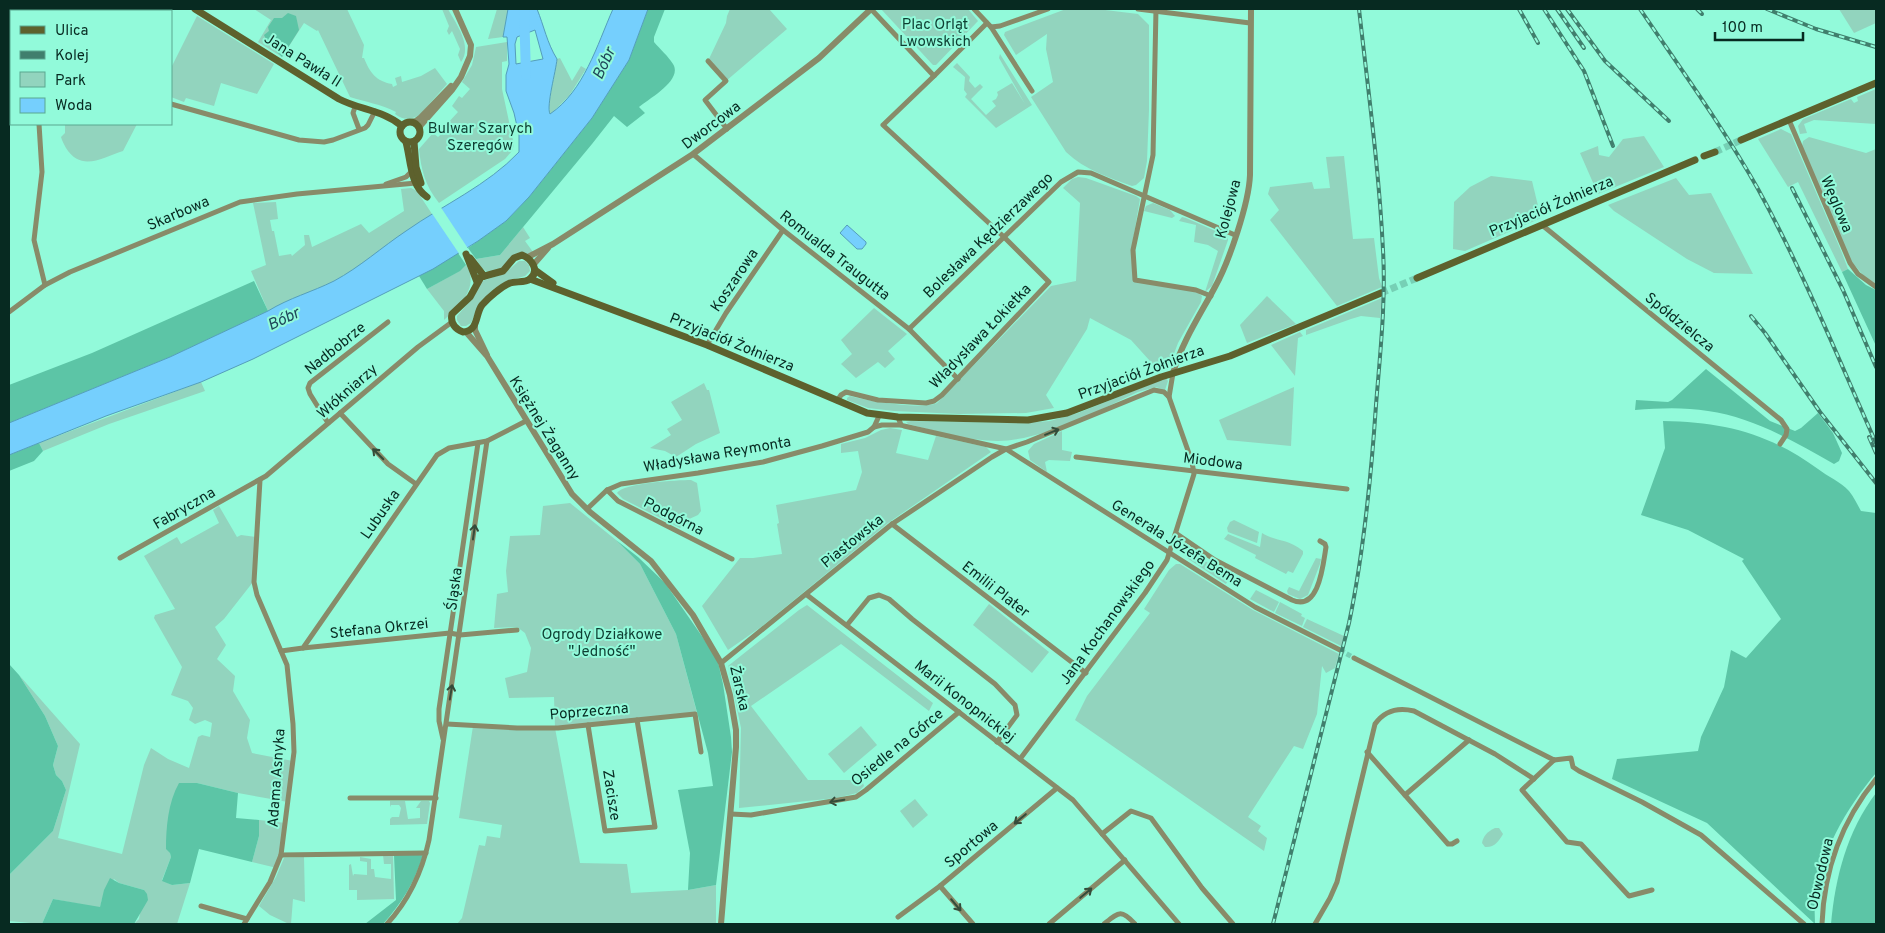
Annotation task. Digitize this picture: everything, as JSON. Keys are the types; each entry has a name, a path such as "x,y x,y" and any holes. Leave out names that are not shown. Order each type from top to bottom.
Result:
{"main road":[{"name":"Jana Pawła II","path":"194,9 339,99 355,107 376,111 402,126"},
{"path":"1741,140 1876,83"},
{"path":"410,142 412,171 416,183 427,197 416,167 410,142 400,135 402,126 411,122 420,129 418,138 410,142"},
{"path":"1704,156 1715,152"},
{"name":"Przyjaciół Żołnierza","path":"1417,278 1695,160"},
{"path":"477,282 466,254 484,276"},
{"path":"528,257 518,256 503,271 484,276 477,282 470,297 452,314 452,322 455,328 466,332 475,325 479,310 490,298 508,284 530,279 534,267"},
{"name":"Przyjaciół Żołnierza","path":"528,257 534,267 556,287"},
{"name":"Przyjaciół Żołnierza","path":"530,279 556,287 624,315 707,345 861,411 900,421 1028,420 1057,416 1173,373 1238,353 1381,293"}],"street":[{"path":"420,129 421,125 452,90 470,56 471,45 455,9"},
{"path":"871,9 934,76"},
{"name":"Dworcowa","path":"528,257 553,244 694,154 819,58 871,9"},
{"path":"974,9 989,24 1032,91"},
{"path":"989,24 1000,26 1048,9"},
{"path":"1138,9 1250,23"},
{"name":"Kolejowa","path":"1173,373 1181,350 1211,296 1225,265 1249,192 1251,9"},
{"path":"1156,10 1154,148 1133,250 1135,280 1196,290 1211,296"},
{"path":"989,24 883,125 1004,237"},
{"path":"708,61 726,81 705,100 727,129"},
{"path":"411,122 420,118 463,72"},
{"path":"172,104 299,140 325,141 341,138 368,125 376,111"},
{"path":"355,107 353,113 359,130"},
{"name":"Węglowa","path":"1789,120 1850,263 1858,274 1876,287"},
{"path":"39,125 42,172 34,240 46,285"},
{"name":"Romualda Traugutta","path":"694,154 783,230 909,329 958,379"},
{"name":"Skarbowa","path":"374,188 402,178 412,171"},
{"name":"Bolesława Kędzierzawego","path":"909,329 1066,178 1078,172 1091,173 1145,196"},
{"name":"Skarbowa","path":"9,312 46,285 127,248 232,204 261,198 416,183"},
{"path":"1145,196 1235,236"},
{"name":"Spółdzielcza","path":"1542,225 1781,420 1787,429 1786,435 1780,444"},
{"name":"Koszarowa","path":"707,345 733,302 783,230"},
{"name":"Władysława Łokietka","path":"837,401 846,392 878,400 930,402 940,397 1049,282 1004,237"},
{"name":"Dworcowa","path":"534,267 553,244"},
{"name":"Nadbobrze","path":"328,423 309,391 310,383 388,322"},
{"name":"Włókniarzy","path":"260,480 418,347 452,322"},
{"name":"Księżnej Żaganny","path":"475,325 475,330 487,356 526,421 567,488 587,509"},
{"name":"Księżnej Żaganny","path":"466,332 487,356"},
{"name":"Jana Kochanowskiego","path":"1020,759 1145,593 1170,554 1193,481 1194,472 1169,397 1173,373"},
{"name":"Przyjaciół Żołnierza","path":"900,421 1006,449 1154,390 1161,390 1169,397"},
{"path":"340,413 388,464 416,484"},
{"path":"874,428 879,416"},
{"name":"Lubuska","path":"304,648 434,457 440,452 456,446 487,441 526,421"},
{"name":"Władysława Reymonta","path":"587,509 607,490 621,484 762,462 863,434 882,425 900,421"},
{"name":"Śląska","path":"387,924 409,895 419,875 426,853 436,798 487,441"},
{"name":"Śląska","path":"444,741 439,715 478,442"},
{"name":"Piastowska","path":"721,663 892,524 1006,449"},
{"name":"Generała Józefa Bema","path":"1006,449 1255,607 1340,650"},
{"name":"Miodowa","path":"1076,457 1347,489"},
{"name":"Fabryczna","path":"120,558 260,480"},
{"name":"Adama Asnyka","path":"244,924 272,878 281,855 292,780 294,744 286,665 257,594 254,582 260,480"},
{"name":"Podgórna","path":"607,490 618,501 732,559"},
{"name":"Żarska","path":"587,509 651,561 693,615 721,663 730,695 736,730 736,766 721,924"},
{"name":"Emilii Plater","path":"892,524 1086,673"},
{"path":"1177,534 1215,560 1300,603 1312,596 1321,575 1326,547 1320,541"},
{"name":"Marii Konopnickiej","path":"807,595 1076,803 1179,924"},
{"path":"847,626 870,598 879,595 893,601 912,619 992,682 1015,705 1017,715 997,742"},
{"name":"Stefana Okrzei","path":"304,648 450,634 460,635 517,630"},
{"path":"281,651 304,648"},
{"path":"1354,658 1554,760 1571,758 1573,767 1579,771 1642,802 1701,835 1804,924"},
{"path":"1315,924 1337,882 1375,724 1393,709 1405,708 1414,711 1495,754 1534,779"},
{"name":"Osiedle na Górce","path":"731,814 751,815 856,797 960,712"},
{"name":"Poprzeczna","path":"446,724 558,728 695,714 701,752"},
{"path":"439,715 448,716"},
{"name":"Zacisze","path":"588,725 605,831 655,827 637,720"},
{"path":"1404,795 1469,740"},
{"path":"1368,752 1448,844 1457,841"},
{"path":"1554,760 1522,790 1567,842 1581,844 1629,896 1652,890"},
{"name":"Obwodowa","path":"1822,924 1826,892 1836,846 1849,818 1876,779"},
{"name":"Sportowa","path":"898,917 940,886 1057,788"},
{"path":"350,798 436,798"},
{"path":"1102,834 1131,811 1151,818 1202,888 1233,924"},
{"path":"281,855 426,853"},
{"path":"1049,924 1125,860"},
{"path":"940,886 972,924"},
{"path":"201,906 247,919"},
{"path":"1104,924 1121,913 1128,916 1134,924"}],"green space":[{"path":"254,9 347,9 364,45 362,58 364,58 371,72 382,81 392,84 393,87 397,85 395,78 401,76 402,82 421,76 435,68 447,84 424,112 413,118 403,118 390,109 350,97 318,30 304,23 282,57 258,42 271,20"},
{"path":"442,9 448,9 462,35 465,49 461,62 458,55 460,49 452,31 449,35 447,31 449,26"},
{"path":"497,9 508,9 503,37 488,39"},
{"path":"648,9 665,9 654,37 654,42 673,64 675,70 670,82 639,107 645,113 627,127 614,116 500,255 476,259 468,248 506,221 529,197 592,118 629,60"},
{"path":"730,9 769,9 787,29 726,81 708,61 726,23"},
{"name":"Plac Orląt Lwowskich","path":"881,9 968,9 978,21 936,65 933,65"},
{"path":"1066,9 1097,9 1138,14 1149,25 1147,161 1144,178 1136,185 1132,186 1106,176 1073,158 1066,152 1031,97 1053,82 1046,49 1047,34 1016,55 1004,35 1005,32"},
{"path":"1839,9 1876,9 1876,23 1854,33"},
{"path":"288,13 296,16 299,30 282,57 264,35 269,31 268,27 274,18 282,18"},
{"path":"197,16 274,64 257,94 221,83 214,106 186,98 184,102 172,97 172,66"},
{"name":"Bulwar Szarych Szeregów","path":"507,42 507,61 502,62 502,89 514,145 512,151 505,159 439,203 424,177 419,149 433,133 438,137 448,128 446,125 458,112 452,106 459,96 462,98 470,89 462,82 472,65 476,47"},
{"path":"1000,54 1032,105 996,128 965,97 967,94 964,90 965,77 953,67 957,63 970,77 969,81 975,88 980,84 983,87 971,99 986,115 996,106 992,101 996,99 997,92 1012,83 1025,104 999,58"},
{"path":"560,58 572,81 581,66 586,69 569,96 550,115 549,104 557,59"},
{"path":"1876,89 1876,124 1814,120 1804,124 1807,133 1800,134 1798,126 1803,119 1851,99 1854,103 1858,101 1857,97"},
{"path":"65,125 136,125 123,151 92,161 78,160 72,155 61,137 65,133"},
{"path":"1781,129 1791,134 1842,253 1848,269 1842,272 1798,182 1788,187 1758,139"},
{"path":"1644,136 1664,167 1598,194 1580,153 1598,146 1599,155 1609,157 1623,139"},
{"path":"1809,137 1866,153 1876,149 1876,284 1864,276 1851,261 1802,146 1803,141"},
{"path":"1344,156 1353,239 1374,238 1379,278 1382,287 1337,306 1270,220 1279,210 1268,194 1270,187 1312,182 1314,189 1330,188 1326,157"},
{"path":"1491,176 1532,181 1541,218 1465,251 1453,249 1454,202 1470,187"},
{"path":"1078,177 1086,178 1140,199 1132,246 1133,279 1197,292 1202,296 1201,302 1178,343 1169,367 1159,371 1131,340 1090,318 1087,329 1046,395 1054,408 1026,413 959,414 868,408 847,400 850,396 919,406 937,403 1051,286 1076,281 1080,203 1063,188 1072,179"},
{"path":"1676,178 1689,195 1711,193 1753,274 1714,273 1687,259 1614,211 1608,205"},
{"path":"411,188 417,191 432,214 347,274 268,311 251,271 266,265 253,203 276,202 278,219 270,220 279,256 291,254 292,256 305,245 304,235 309,235 312,247 361,224 369,233 404,211 401,189"},
{"path":"1153,203 1170,210 1175,216 1172,218 1144,211 1146,206"},
{"path":"1182,217 1227,236 1228,240 1212,286 1205,292 1218,251 1208,245 1194,242 1196,225 1179,221"},
{"path":"523,227 530,238 525,241 533,252 496,270 486,271 483,269 476,259 500,255"},
{"path":"458,253 466,265 460,271 427,289 419,276"},
{"path":"519,261 525,261 529,265 530,271 525,276 511,280 477,309 471,323 461,326 457,316 472,299 482,281 504,274"},
{"path":"466,265 471,280 469,288 462,302 444,320 444,311 427,289"},
{"path":"1848,269 1866,285 1876,290 1876,346 1842,272"},
{"path":"254,281 268,311 170,357 9,423 9,385 92,353"},
{"path":"1267,296 1296,324 1247,343 1240,325"},
{"path":"1382,298 1380,318 1361,316 1306,335 1306,330"},
{"path":"874,308 907,334 888,351 895,359 885,368 878,362 856,378 841,364 852,354 841,340"},
{"path":"1300,332 1303,336 1298,338 1295,376 1271,345"},
{"path":"1706,369 1770,421 1795,431 1818,413 1833,433 1842,453 1839,461 1834,464 1773,432 1725,414 1681,408 1635,410 1636,400 1668,402 1672,400"},
{"path":"1166,378 1168,381 1165,390 1156,387 1138,392 1088,416 1034,436 987,441 941,432 906,422 1025,423 1050,421 1078,413"},
{"path":"201,382 205,391 109,424 43,451 39,443"},
{"path":"704,383 707,390 709,390 720,433 696,444 676,457 665,451 650,448 671,435 667,429 682,420 671,402"},
{"path":"1294,387 1291,446 1227,440 1219,420"},
{"path":"1663,421 1726,427 1763,438 1781,446 1842,485 1851,493 1861,511 1876,513 1876,773 1845,816 1828,849 1818,884 1815,924 1707,823 1612,779 1617,759 1698,751 1701,737 1724,687 1731,650 1746,658 1781,619 1742,561 1744,559 1688,530 1641,515 1665,448"},
{"path":"890,428 902,430 896,453 928,460 936,436 986,447 991,452 888,523 761,627 728,650 702,606 740,558 782,554 776,505 856,490 862,472 858,451 841,453 841,444 865,438"},
{"path":"1062,431 1062,450 1072,452 1070,461 1049,460 1045,462 1047,472 1030,460 1028,451 1034,444"},
{"path":"39,443 43,451 34,461 9,471 9,455"},
{"path":"691,480 697,483 701,511 698,515 687,520 680,528 623,499 617,493 640,484"},
{"name":"Ogrody Działkowe \"Jedność\"","path":"570,503 616,540 640,564 676,634 697,713 555,728 554,697 509,698 505,678 527,672 531,648 525,633 517,627 494,628 497,594 508,592 506,571 510,536 540,535 543,506"},
{"path":"219,506 237,537 241,535 257,537 253,582 224,619 215,627 226,645 217,659 235,676 233,691 250,720 247,738 252,753 293,761 288,802 197,783 170,853 171,857 162,880 172,885 190,883 177,924 134,924 139,919 144,890 119,883 114,879 102,899 100,908 53,899 42,924 9,921 9,875 53,831 66,790 62,781 56,775 53,765 58,746 45,716 19,675 80,744 58,838 122,854 144,765 151,748 168,759 189,768 198,737 202,735 210,737 212,723 205,720 195,724 189,720 193,708 188,701 171,695 182,667 154,618 155,615 175,609 144,556 177,537 181,544 219,523 213,510"},
{"path":"1234,520 1259,532 1257,543 1228,532 1227,528 1230,522"},
{"path":"1262,533 1292,544 1303,551 1293,573 1288,571 1286,574 1255,558 1256,555 1224,539 1228,534 1260,547"},
{"path":"616,540 638,557 665,583 717,658 723,684 732,752 716,885 688,890 690,853 678,790 713,786 708,753 676,634 640,564"},
{"path":"1192,547 1195,549 1192,553 1230,576 1226,584 1187,558"},
{"path":"1316,558 1321,559 1320,564 1308,595 1300,599 1288,594 1289,587 1299,591"},
{"path":"1176,564 1180,564 1253,610 1339,654 1335,668 1326,673 1322,666 1317,714 1303,749 1294,746 1248,817 1261,826 1258,831 1267,838 1264,851 1075,720 1087,696 1150,613 1144,609 1169,570"},
{"path":"1256,590 1279,602 1274,612 1250,599"},
{"path":"1280,602 1302,614 1301,616 1305,618 1302,626 1275,613"},
{"path":"989,604 1049,652 1032,673 973,625"},
{"path":"807,605 933,703 929,711 841,644 751,706 808,780 862,780 864,786 857,793 836,798 739,808 741,728 728,666"},
{"path":"1307,619 1344,636 1341,646 1303,627"},
{"path":"9,664 19,675 45,716 58,746 53,765 56,775 62,781 66,790 53,831 9,875"},
{"path":"473,726 555,728 580,863 627,864 631,893 688,890 716,885 716,924 457,924 462,918 479,845 485,846 487,836 500,838 502,825 459,818"},
{"path":"861,726 877,745 844,773 828,754"},
{"path":"179,783 197,783 238,793 236,818 259,820 259,836 252,862 199,849 190,883 172,885 162,881 171,857 166,849 168,815 172,798"},
{"path":"1876,793 1876,924 1831,924 1839,872 1844,855 1857,823"},
{"path":"915,799 928,815 913,828 900,811"},
{"path":"390,801 405,801 408,819 420,818 420,808 416,808 421,801 429,801 427,824 390,825 390,819 392,817 399,817 401,808 399,805 391,805 390,807"},
{"path":"259,820 286,823 277,868 252,862 259,836"},
{"path":"1495,828 1499,828 1503,834 1494,845 1485,847 1482,843 1483,838"},
{"path":"393,854 394,899 357,900 357,890 349,890 349,865 351,864 353,876 354,874 367,875 367,862 360,861 360,857 371,859 371,869 374,869 375,877 391,879 391,864 384,864 383,855"},
{"path":"394,855 423,855 412,883 390,916 383,924 365,924 396,900"},
{"path":"304,857 305,902 293,899 291,924 289,924 270,915 259,906 276,877 284,858"},
{"path":"110,878 119,883 144,890 147,894 148,900 134,924 42,924 53,899 100,907 104,890"}],"water":[{"path":"508,9 537,9 548,41 557,59 550,96 550,114 562,104 581,80 613,9 648,9 629,60 592,118 529,197 506,221 478,241 433,269 253,359 201,382 106,416 9,455 9,423 170,357 284,302 334,281 353,270 420,221 479,185 507,164 519,152 519,135 506,91 506,75 509,64 507,37 503,37","holes":["535,30 543,59 516,64 515,44 517,37"]},
{"path":"847,225 866,242 862,249 857,249 840,233"}],"pier":[{"path":"440,206 469,250 460,255 431,212"}],"waterway":[{"name":"Bóbr","path":"524,9 526,75"}],"tunnel":[{"path":"1715,152 1741,140"},
{"path":"1381,293 1417,278"},
{"path":"1340,650 1354,658"}],"railway":[{"path":"1273,924 1349,623 1359,569 1369,488 1382,328 1384,269 1376,159 1359,9"},
{"path":"1519,9 1538,43"},
{"path":"1544,9 1584,71 1613,146"},
{"path":"1557,9 1584,48"},
{"path":"1567,9 1605,61 1669,121"},
{"path":"1640,9 1716,120 1758,189 1805,283 1876,443"},
{"path":"1697,9 1702,14"},
{"path":"1767,9 1816,29 1876,47"},
{"path":"1792,188 1843,290 1876,367"},
{"path":"1751,316 1820,412 1876,483"},
{"path":"1869,437 1876,453"}]}
